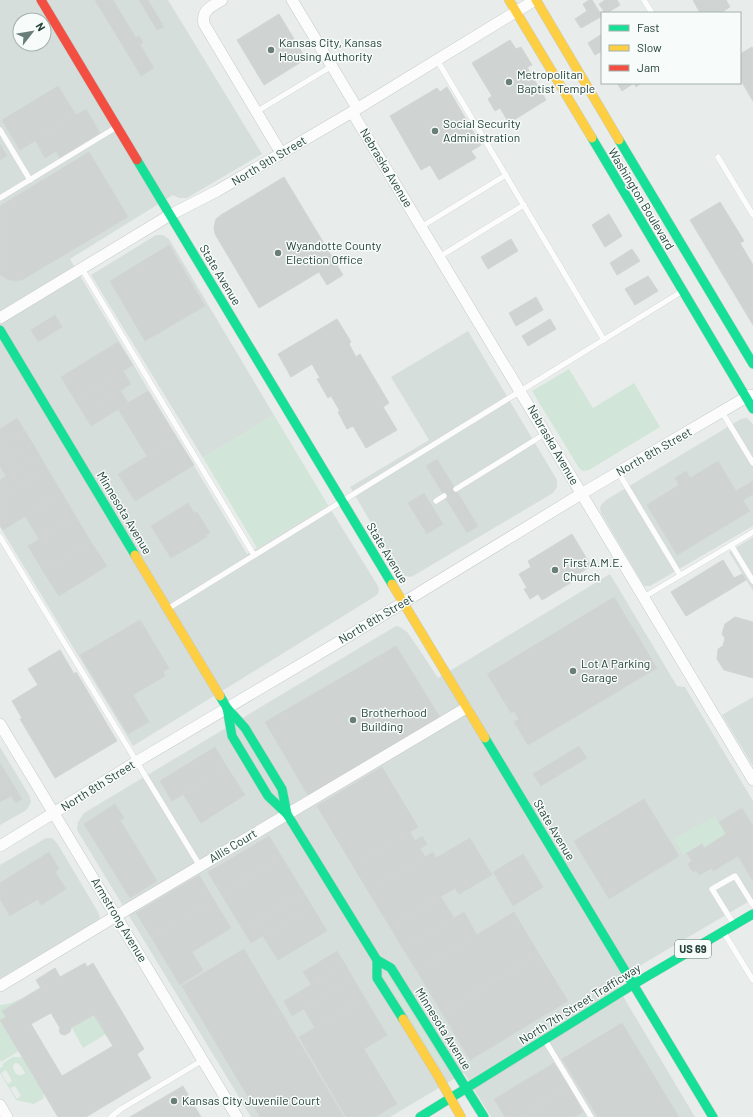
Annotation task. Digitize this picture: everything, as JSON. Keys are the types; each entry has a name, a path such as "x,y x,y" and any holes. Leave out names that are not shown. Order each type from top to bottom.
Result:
{"main road":[{"name":"State Avenue","path":"41,0 713,1117"},
{"name":"Washington Boulevard","path":"509,0 682,291 750,396 753,409"},
{"name":"Washington Boulevard","path":"536,0 753,364"},
{"name":"Minnesota Avenue","path":"0,330 227,708 245,728 282,789 287,814"},
{"name":"Minnesota Avenue","path":"227,708 232,736 268,796 287,814 376,960 378,978 438,1076 461,1117"},
{"name":"North 7th Street Trafficway","path":"420,1117 634,984 753,914"},
{"name":"Minnesota Avenue","path":"376,960 391,968 484,1117"}],"street":[{"path":"222,0 205,12 203,18 204,24 281,153"},
{"name":"Nebraska Avenue","path":"292,0 332,66 354,110 421,227 521,391 581,494 753,780"},
{"name":"North 9th Street","path":"0,318 170,215 217,191 536,0"},
{"name":"North 8th Street","path":"0,846 136,762 403,603 581,494 750,396"},
{"name":"Allis Court","path":"0,986 466,708"},
{"name":"Armstrong Avenue","path":"0,724 237,1117"},
{"path":"0,1105 8,1117"}],"lane":[{"path":"644,0 651,12"},
{"path":"437,60 604,340"},
{"path":"256,112 332,66"},
{"path":"0,198 117,127"},
{"path":"0,130 30,180"},
{"path":"718,157 753,215"},
{"path":"421,227 506,175"},
{"path":"439,257 524,205"},
{"path":"82,269 254,555"},
{"path":"168,609 682,291"},
{"path":"722,412 753,463"},
{"path":"456,489 546,433"},
{"path":"618,472 680,575"},
{"path":"436,501 444,496"},
{"path":"644,597 753,532"},
{"path":"0,537 200,866"},
{"path":"731,545 753,581"},
{"path":"734,925 712,889 735,876 753,905"},
{"path":"723,932 753,980"},
{"path":"545,1040 591,1117"},
{"path":"111,1117 121,1109 203,1060"}],"shaded area":[{"path":"0,0 168,0 262,154 187,198 179,198 173,195 70,259 247,554 328,505 378,586 379,591 374,597 133,746 0,527"},
{"path":"156,235 163,235 169,239 274,415 203,458 91,275"},
{"path":"468,331 557,480 557,487 553,493 413,576 405,576 400,572 350,487 429,440 391,377"},
{"path":"747,418 753,424 753,526 650,586 645,586 601,513 601,505 606,500 741,419"},
{"path":"753,537 753,591 729,552"},
{"path":"610,574 677,686 685,687 753,801 753,899 614,981 695,1117 491,1117 464,1073 390,1117 251,1117 77,830 78,822 84,813 396,626 407,632 438,678"},
{"path":"753,697 753,766 722,715"},
{"path":"0,747 29,795 31,802 25,811 0,825"},
{"path":"46,838 52,838 57,843 100,917 97,921 0,979 0,865"}],"green space":[{"path":"569,369 593,408 634,383 660,427 589,470 583,471 579,468 532,391"},
{"path":"274,415 328,505 257,548 203,458"},
{"path":"715,816 726,834 704,848 701,844 683,855 674,839"},
{"path":"385,973 387,973 445,1067 443,1071 384,977"},
{"path":"40,987 41,988 3,1011 19,1051 1,1062 0,1005 16,1001"},
{"path":"94,1015 106,1034 83,1048 72,1028"},
{"path":"13,1057 23,1057 45,1094 43,1095 44,1098 34,1104 16,1100 0,1073 0,1068 3,1066 2,1064","holes":["15,1063 20,1065 25,1073 23,1075 19,1075 15,1072 13,1068","6,1070 12,1081 8,1084 1,1073","15,1086 21,1096 17,1099 10,1088"]}],"building":[{"path":"95,0 113,0 136,38 139,36 143,42 140,45 154,68 141,76"},
{"path":"139,0 148,0 164,27 157,30"},
{"path":"589,0 592,0 601,17 581,28 575,19 587,11 583,4"},
{"path":"605,0 617,0 620,5 609,12 604,12 599,4"},
{"path":"693,0 726,0 730,7 722,12 699,12"},
{"name":"Kansas City, Kansas Housing Authority","path":"279,14 306,59 264,85 237,40"},
{"path":"601,35 601,52 595,55 588,43"},
{"name":"Metropolitan Baptist Temple","path":"510,40 516,49 521,47 532,65 527,67 546,100 509,123 500,108 495,111 488,99 492,96 472,63"},
{"path":"752,47 753,49 753,101 741,81 741,53"},
{"path":"618,84 632,84 622,91"},
{"path":"58,86 76,115 20,150 2,120"},
{"name":"Social Security Administration","path":"447,87 481,145 471,151 476,158 439,180 430,165 421,170 390,116 437,88 440,92"},
{"path":"86,109 100,133 60,158 56,151 45,158 35,140"},
{"path":"0,144 7,156 0,160"},
{"path":"89,152 128,217 22,280 14,281 2,276 0,274 0,206"},
{"name":"Wyandotte County Election Office","path":"284,177 343,275 327,285 319,272 259,308 215,234 214,227 216,219 221,215"},
{"path":"720,202 744,241 740,243 753,265 753,325 690,220"},
{"path":"609,214 622,236 605,247 592,225"},
{"path":"511,239 518,251 488,269 481,257"},
{"path":"169,245 205,306 145,341 110,281"},
{"path":"632,249 640,261 617,275 610,263"},
{"path":"648,276 658,291 635,305 625,289"},
{"path":"536,297 543,310 516,326 509,313"},
{"path":"55,315 62,327 38,342 31,330"},
{"path":"337,319 351,342 349,344 356,357 360,354 389,403 383,407 397,430 366,448 353,426 347,429 338,412 340,411 331,396 328,398 317,379 320,378 312,364 291,377 278,354"},
{"path":"550,319 556,329 528,346 522,336"},
{"path":"118,342 133,365 75,400 61,377"},
{"path":"123,371 131,384 83,413 75,400"},
{"path":"120,390 128,403 91,426 83,413"},
{"path":"148,391 177,438 147,456 118,409"},
{"path":"17,418 25,431 0,446 0,429"},
{"path":"25,431 33,444 0,463 0,446"},
{"path":"177,438 194,465 135,501 118,474"},
{"path":"33,444 40,456 6,476 0,466 0,463"},
{"path":"40,456 47,468 0,497 0,480"},
{"path":"437,459 478,526 467,533 426,466"},
{"path":"718,461 736,491 753,481 753,494 743,500 750,511 677,555 647,505 679,485 675,478 686,471 690,478"},
{"path":"47,468 62,493 3,530 0,525 0,497"},
{"path":"62,493 76,517 39,539 25,516"},
{"path":"424,493 443,524 427,534 408,503"},
{"path":"188,503 194,513 197,512 210,533 206,535 207,537 171,558 151,526"},
{"path":"76,517 91,542 43,571 28,546"},
{"name":"First A.M.E. Church","path":"572,534 591,566 575,576 577,579 542,600 538,594 530,599 524,589 527,588 519,574 531,567 528,561"},
{"path":"91,542 107,566 59,596 43,571"},
{"path":"723,560 734,578 742,574 746,580 686,616 671,592"},
{"name":"Lot A Parking Garage","path":"614,597 657,668 528,745 514,722 519,719 514,711 511,713 487,674"},
{"path":"735,617 753,622 753,678 724,670 717,659 718,649 723,646 725,638 722,634 725,624"},
{"path":"140,620 169,668 163,672 165,676 133,695 149,722 128,734 80,655"},
{"name":"Brotherhood Building","path":"396,646 441,719 309,797 265,722"},
{"path":"60,650 74,674 76,672 117,741 55,778 20,719 22,718 12,701 38,685 28,669"},
{"path":"579,746 587,758 541,786 533,774"},
{"path":"215,747 227,767 172,801 160,781"},
{"path":"0,763 22,799 16,803 11,796 0,802"},
{"path":"227,767 245,795 201,823 183,794"},
{"path":"382,767 418,827 353,866 317,806"},
{"path":"644,799 679,856 609,899 574,841"},
{"path":"115,804 124,818 120,820 157,881 130,898 84,824"},
{"path":"742,808 753,826 753,881 738,856 713,871 712,868 699,875 696,870 693,872 688,864 692,861 687,853 702,844 704,848 726,834 719,822"},
{"path":"410,832 415,841 422,836 427,844 420,849 425,857 368,891 353,866"},
{"path":"269,836 282,857 221,894 208,872"},
{"path":"470,838 492,875 459,894 455,888 390,927 368,891 433,852 436,858"},
{"path":"49,852 59,869 55,872 66,889 41,905 38,899 10,916 0,899 0,883"},
{"path":"523,854 543,887 513,906 493,872"},
{"path":"282,857 304,893 243,930 221,894"},
{"path":"199,875 214,900 151,937 136,913"},
{"path":"304,893 312,906 251,943 243,930"},
{"path":"441,897 454,918 403,949 390,927"},
{"path":"214,900 231,928 192,952 203,970 180,985 151,937"},
{"path":"312,906 327,931 278,960 263,936"},
{"path":"464,912 477,935 417,971 403,949"},
{"path":"514,912 539,954 442,1013 417,971"},
{"path":"244,949 344,1117 260,1117 189,998 182,986"},
{"path":"337,951 345,964 311,984 303,972"},
{"path":"539,954 568,1001 470,1060 442,1013"},
{"path":"85,963 87,967 93,963 144,1049 137,1054 151,1078 86,1117 58,1117 0,1020 6,1017 2,1011 41,988 36,980 55,968 60,977","holes":["51,1013 60,1028 59,1031 61,1034 65,1035 70,1032 71,1028 94,1015 113,1046 62,1076 31,1024"]},
{"path":"345,964 353,978 292,1016 284,1001"},
{"path":"353,978 365,998 315,1028 304,1009"},
{"path":"365,998 387,1035 364,1049 397,1104 375,1117 346,1117 299,1037"},
{"path":"622,1023 679,1117 598,1117 562,1059"},
{"path":"554,1063 569,1087 520,1117 505,1117 494,1099"},
{"name":"Kansas City Juvenile Court","path":"183,1086 201,1117 130,1117"},
{"path":"569,1087 583,1112 575,1117 520,1117"}],"traffic: fast":[{"path":"592,138 753,409"},
{"path":"619,140 753,364"},
{"path":"137,160 392,584"},
{"path":"0,330 135,555"},
{"path":"220,696 227,708 245,728 282,789 287,814"},
{"path":"227,708 232,736 268,796 287,814 377,960 377,978 403,1019"},
{"path":"485,738 713,1117"},
{"path":"420,1117 634,984 753,914"},
{"path":"377,960 391,968 484,1117"}],"traffic: slow":[{"path":"509,0 592,138"},
{"path":"536,0 619,140"},
{"path":"135,555 220,696"},
{"path":"392,584 485,738"},
{"path":"403,1019 461,1117"}],"traffic: jam":[{"path":"41,0 137,160"}],"place":[{"name":"Kansas City, Kansas Housing Authority","path":"271,50"},
{"name":"Metropolitan Baptist Temple","path":"509,82"},
{"name":"Social Security Administration","path":"435,131"},
{"name":"Wyandotte County Election Office","path":"278,253"},
{"name":"First A.M.E. Church","path":"555,570"},
{"name":"Lot A Parking Garage","path":"573,671"},
{"name":"Brotherhood Building","path":"353,720"},
{"name":"Kansas City Juvenile Court","path":"174,1101"}]}
